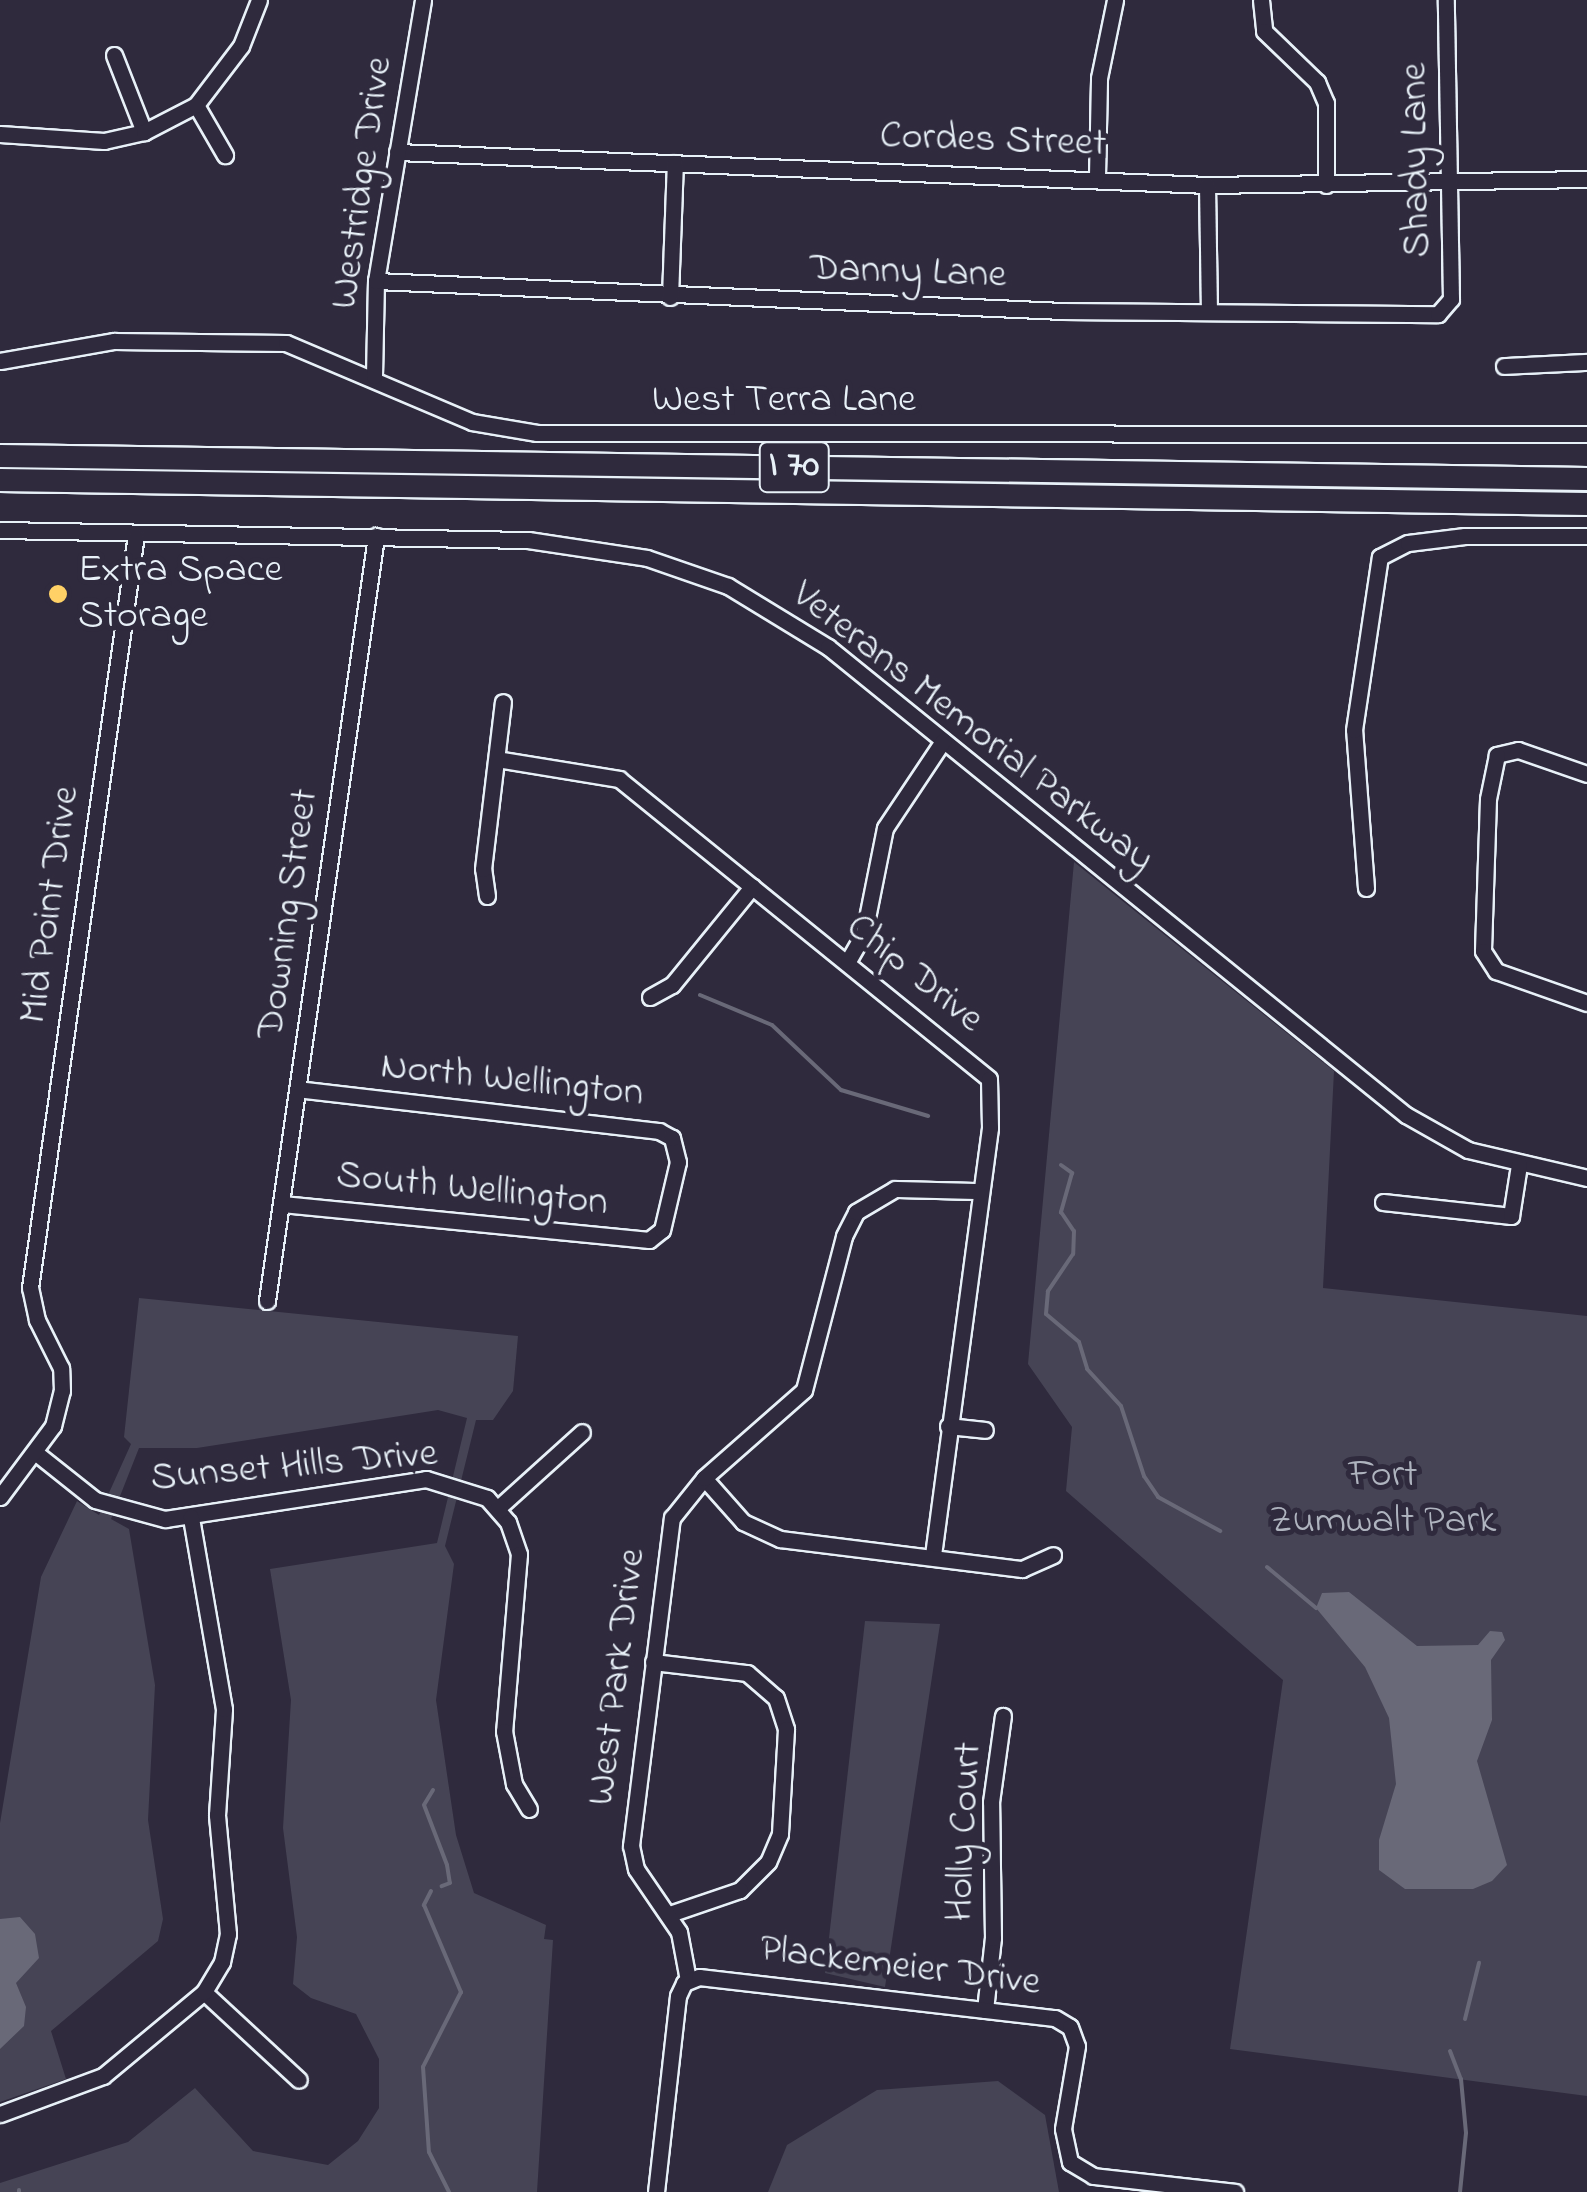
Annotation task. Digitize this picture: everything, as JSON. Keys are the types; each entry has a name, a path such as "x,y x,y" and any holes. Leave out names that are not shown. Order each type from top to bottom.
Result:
{"highway":[{"name":"I 70","path":"0,456 1587,479"},
{"name":"I 70","path":"0,480 1587,504"},
{"path":"1515,504 1550,517 1587,518"}],"street":[{"path":"0,134 104,140 144,132 196,104 241,46 259,0"},
{"name":"Westridge Drive","path":"374,376 376,281 423,0"},
{"path":"1097,176 1100,78 1116,0"},
{"path":"1260,0 1264,31 1316,82 1326,103 1326,185"},
{"name":"Shady Lane","path":"1438,314 1452,299 1446,0"},
{"path":"114,55 144,132"},
{"path":"196,104 225,155"},
{"name":"Cordes Street","path":"396,152 1097,176 1207,185 1587,179"},
{"path":"670,297 675,164"},
{"path":"1207,185 1209,309"},
{"name":"Danny Lane","path":"376,281 670,297 1438,314"},
{"name":"West Terra Lane","path":"0,361 114,342 213,338 286,343 374,376 472,422 537,434 1587,434"},
{"path":"1504,366 1587,362"},
{"name":"Veterans Memorial Parkway","path":"0,530 376,536 571,544 676,566 728,586 819,640 1406,1115 1468,1150 1587,1178"},
{"name":"Mid Point Drive","path":"0,1497 36,1453 62,1391 61,1368 37,1320 30,1288 136,535"},
{"name":"Downing Street","path":"267,1301 376,536"},
{"path":"1366,888 1354,730 1380,556 1408,543 1465,536 1587,536"},
{"path":"487,896 483,869 503,702"},
{"path":"848,962 864,933 884,828 943,740"},
{"path":"1587,774 1518,750 1497,755 1488,799 1483,951 1496,971 1587,1003"},
{"name":"Chip Drive","path":"498,760 619,779 989,1079 991,1114 977,1190 932,1557"},
{"path":"650,997 672,985 752,887"},
{"name":"North Wellington","path":"297,1090 659,1131 672,1138 678,1162 656,1238"},
{"path":"1383,1202 1512,1216 1519,1164"},
{"path":"860,1184 870,1200 913,1186 977,1190"},
{"name":"West Park Drive","path":"688,1980 670,1914 642,1879 631,1846 668,1530 680,1503 704,1478 804,1390 844,1236 870,1200"},
{"name":"South Wellington","path":"282,1204 656,1238"},
{"path":"948,1426 985,1430"},
{"path":"529,1809 514,1784 504,1731 518,1554 498,1508 582,1432"},
{"name":"Sunset Hills Drive","path":"36,1453 110,1507 141,1517 192,1517 426,1478 475,1490 498,1508"},
{"path":"704,1478 738,1517 772,1537 1022,1568 1054,1555"},
{"path":"0,2114 92,2084 204,1992 228,1934 217,1828 224,1710 192,1517"},
{"path":"653,1662 740,1670 782,1693 786,1734 774,1851 740,1890 670,1914"},
{"name":"Holly Court","path":"985,2010 992,1938 991,1802 1003,1716"},
{"name":"Plackemeier Drive","path":"688,1980 716,1977 1055,2018 1070,2027 1077,2060 1063,2142 1079,2170 1235,2192"},
{"path":"656,2192 678,1996 688,1980"},
{"path":"204,1992 299,2080"}],"green space":[{"name":"Fort Zumwalt Park","path":"1074,862 1334,1071 1323,1288 1587,1316 1587,2096 1230,2049 1283,1680 1066,1491 1072,1427 1028,1364"},
{"path":"139,1298 518,1336 513,1391 493,1420 476,1420 445,1546 454,1564 436,1700 456,1835 474,1893 546,1925 544,1939 553,1940 537,2192 0,2192 0,2183 128,2142 195,2088 253,2151 328,2165 358,2141 379,2108 379,2059 356,2014 311,1998 293,1984 297,1937 283,1828 291,1700 270,1569 437,1543 467,1418 438,1410 197,1448 139,1448 111,1519 129,1529 155,1685 148,1820 163,1919 158,1941 51,2031 66,2079 0,2102 0,1823 41,1577 77,1501 99,1515 131,1444 124,1437"},
{"path":"865,1621 940,1624 885,1987 825,1973"},
{"path":"998,2081 1045,2115 1059,2192 768,2192 787,2145 877,2090"}],"water":[{"path":"1349,1592 1417,1646 1478,1645 1490,1631 1502,1632 1505,1640 1491,1660 1492,1720 1477,1761 1507,1865 1492,1881 1473,1889 1405,1889 1379,1870 1379,1840 1396,1784 1389,1718 1365,1667 1316,1608 1322,1593"},
{"path":"20,1917 35,1934 39,1958 16,1983 26,2007 24,2026 0,2049 0,1919"}],"waterway":[{"path":"700,995 772,1025 841,1090 928,1116"},
{"path":"1061,1165 1072,1173 1061,1212 1074,1231 1073,1254 1048,1291 1046,1314 1079,1342 1087,1369 1121,1406 1144,1476 1158,1497 1220,1531"},
{"path":"1267,1567 1316,1608"},
{"path":"433,1790 424,1805 447,1865 450,1883 442,1886"},
{"path":"431,1891 424,1905 461,1992 423,2067 429,2152 449,2192"},
{"path":"1465,2019 1479,1963"},
{"path":"1450,2051 1461,2079 1466,2133 1460,2192"}],"place":[{"name":"Extra Space Storage","path":"58,594"}]}
